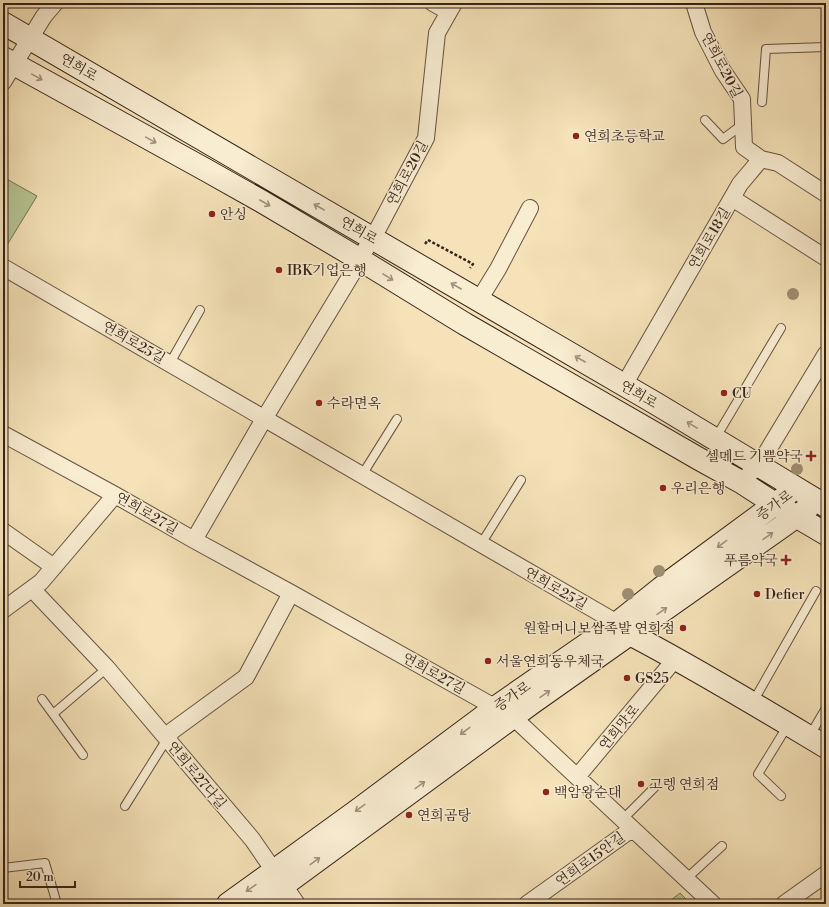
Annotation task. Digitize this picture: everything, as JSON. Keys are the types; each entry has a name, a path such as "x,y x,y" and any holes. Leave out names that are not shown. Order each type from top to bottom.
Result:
{"main road":[{"name":"연희로","path":"3,23 479,300 822,503"},
{"name":"연희로","path":"6,68 206,170 261,201 465,324 700,460 741,482 826,534"},
{"name":"증가로","path":"623,629 661,588 797,489"},
{"name":"증가로","path":"228,904 279,878 505,712 532,703 623,629 796,516 822,503"},
{"path":"623,629 676,658 817,742"},
{"name":"증가로","path":"258,904 279,878"}],"street":[{"path":"6,68 55,3"},
{"name":"연희로20길","path":"359,259 373,238 426,138 437,33 451,7 433,3"},
{"name":"연희로20길","path":"694,3 703,32 723,71 742,100 744,147 761,159"},
{"path":"761,159 778,163 826,194"},
{"name":"연희로18길","path":"624,385 740,184 761,159"},
{"path":"732,198 826,258"},
{"path":"479,300 498,269 530,208"},
{"name":"연희로","path":"264,419 353,272 359,259"},
{"name":"연희로25길","path":"3,267 601,614 623,629"},
{"path":"741,482 759,465 825,360"},
{"path":"194,540 264,419"},
{"name":"연희로27길","path":"3,434 505,712"},
{"path":"3,610 41,582 115,495"},
{"path":"3,531 54,567"},
{"name":"연희로27다길","path":"32,589 107,668 252,839 279,878"},
{"path":"167,739 172,731 246,677 291,593"},
{"name":"연희맛로","path":"578,777 676,658"},
{"name":"증가로","path":"505,712 578,777 627,824"},
{"name":"연희로15안길","path":"527,904 627,824 713,904"},
{"path":"784,904 826,874"},
{"path":"279,878 297,904"}],"lane":[{"path":"762,102 766,49 826,47"},
{"path":"705,120 723,139 743,124"},
{"path":"170,363 200,310"},
{"path":"715,439 781,328"},
{"path":"362,475 397,419"},
{"path":"481,544 521,480"},
{"path":"752,703 816,591"},
{"path":"53,714 107,668"},
{"path":"42,699 83,755"},
{"path":"817,742 826,708"},
{"path":"781,796 758,774 788,725"},
{"path":"126,806 167,739"},
{"path":"627,824 654,788"},
{"path":"686,879 722,846"},
{"path":"3,868 45,863 57,904"}],"path":[{"path":"425,244 428,240 473,264 470,268"}],"green space":[{"path":"3,177 37,196 4,250 3,249"},
{"path":"680,893 691,904 666,904"}],"place":[{"name":"연희초등학교","path":"576,136"},
{"name":"안싱","path":"212,214"},
{"name":"IBK기업은행","path":"279,270"},
{"name":"CU","path":"724,393"},
{"name":"수라면옥","path":"319,403"},
{"name":"셀메드 기쁨약국","path":"811,456"},
{"name":"우리은행","path":"663,488"},
{"name":"푸름약국","path":"786,560"},
{"name":"Defier","path":"757,594"},
{"name":"원할머니보쌈족발 연희점","path":"683,628"},
{"name":"서울연희동우체국","path":"488,661"},
{"name":"GS25","path":"627,678"},
{"name":"고렝 연희점","path":"641,784"},
{"name":"백암왕순대","path":"546,792"},
{"name":"연희곰탕","path":"409,815"}]}
